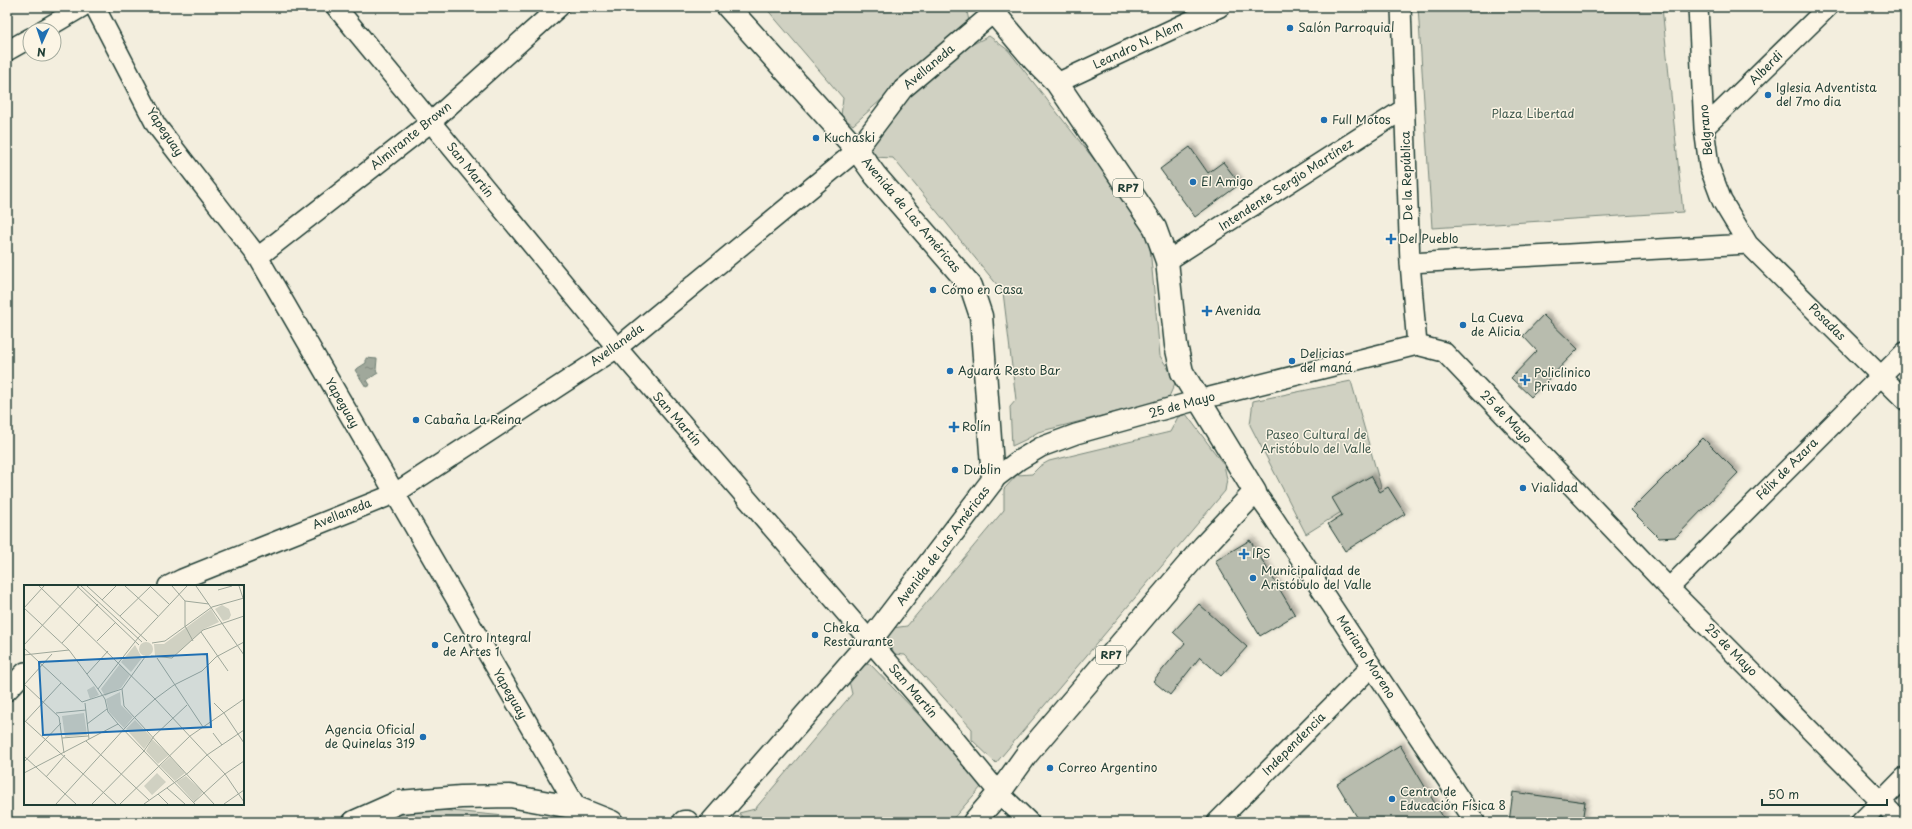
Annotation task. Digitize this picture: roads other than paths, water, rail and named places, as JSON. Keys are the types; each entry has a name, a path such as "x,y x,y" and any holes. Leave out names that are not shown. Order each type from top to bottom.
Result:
{"main road":[{"name":"Avenida de Las Américas","path":"712,822 870,642 993,480 981,316 970,286 876,175 857,150 728,7"},
{"name":"RP7","path":"974,822 999,793 1027,754 1174,580 1209,540 1255,492 1182,372 1176,345 1167,261 1155,228 1057,83 1034,60 994,9"},
{"path":"354,822 399,802 461,797 510,796 577,808 612,822"}],"street":[{"path":"57,22 82,7"},
{"name":"Yapeguay","path":"95,7 156,125 258,257 577,808"},
{"name":"San Martín","path":"336,7 616,348 999,793 1029,822"},
{"name":"Almirante Brown","path":"258,257 431,122 559,7"},
{"name":"Leandro N. Alem","path":"1057,83 1220,7"},
{"name":"De la República","path":"1401,7 1410,263 1417,345"},
{"name":"Belgrano","path":"1698,7 1704,128 1709,166 1722,201 1748,244"},
{"name":"Alberdi","path":"1704,128 1828,7"},
{"name":"Avellaneda","path":"170,585 189,576 394,494 616,348 857,150 902,90 994,9"},
{"path":"7,52 22,43"},
{"name":"Intendente Sergio Martínez","path":"1167,261 1404,108"},
{"path":"1410,263 1748,244"},
{"name":"Posadas","path":"1748,244 1905,400"},
{"name":"25 de Mayo","path":"993,480 1019,460 1054,441 1198,400 1417,345 1444,352 1669,588 1901,822"},
{"name":"Félix de Azara","path":"1669,588 1880,375 1905,352"},
{"name":"Mariano Moreno","path":"1255,492 1475,822"},
{"name":"Independencia","path":"1217,822 1372,666"},
{"path":"7,691 24,673"},
{"path":"1861,822 1905,777"}],"water":[{"path":"366,358 377,359 376,370 378,373 367,380 370,385 366,387 355,370 366,363"}],"place":[{"name":"Salón Parroquial","path":"1290,28"},
{"name":"Iglesia Adventista del 7mo dia","path":"1768,95"},
{"name":"Full Motos","path":"1324,120"},
{"name":"Kuchaski","path":"816,138"},
{"name":"El Amigo","path":"1193,182"},
{"name":"Del Pueblo","path":"1391,239"},
{"name":"Cómo en Casa","path":"933,290"},
{"name":"Avenida","path":"1207,311"},
{"name":"La Cueva de Alicia","path":"1463,325"},
{"name":"Delicias del maná","path":"1292,361"},
{"name":"Aguará Resto Bar","path":"950,371"},
{"name":"Policlinico Privado","path":"1525,380"},
{"name":"Cabaña La Reina","path":"416,420"},
{"name":"Rolín","path":"954,427"},
{"name":"Dublin","path":"955,470"},
{"name":"Vialidad","path":"1523,488"},
{"name":"IPS","path":"1244,554"},
{"name":"Municipalidad de Aristóbulo del Valle","path":"1253,578"},
{"name":"Cheka Restaurante","path":"815,635"},
{"name":"Centro Integral de Artes 1","path":"435,645"},
{"name":"Agencia Oficial de Quinelas 319","path":"423,737"},
{"name":"Correo Argentino","path":"1050,768"},
{"name":"Centro de Educación Física 8","path":"1392,799"}],"park label":[{"name":"Plaza Libertad","path":"1533,114"},
{"name":"Paseo Cultural de Aristóbulo del Valle","path":"1316,442"}]}
